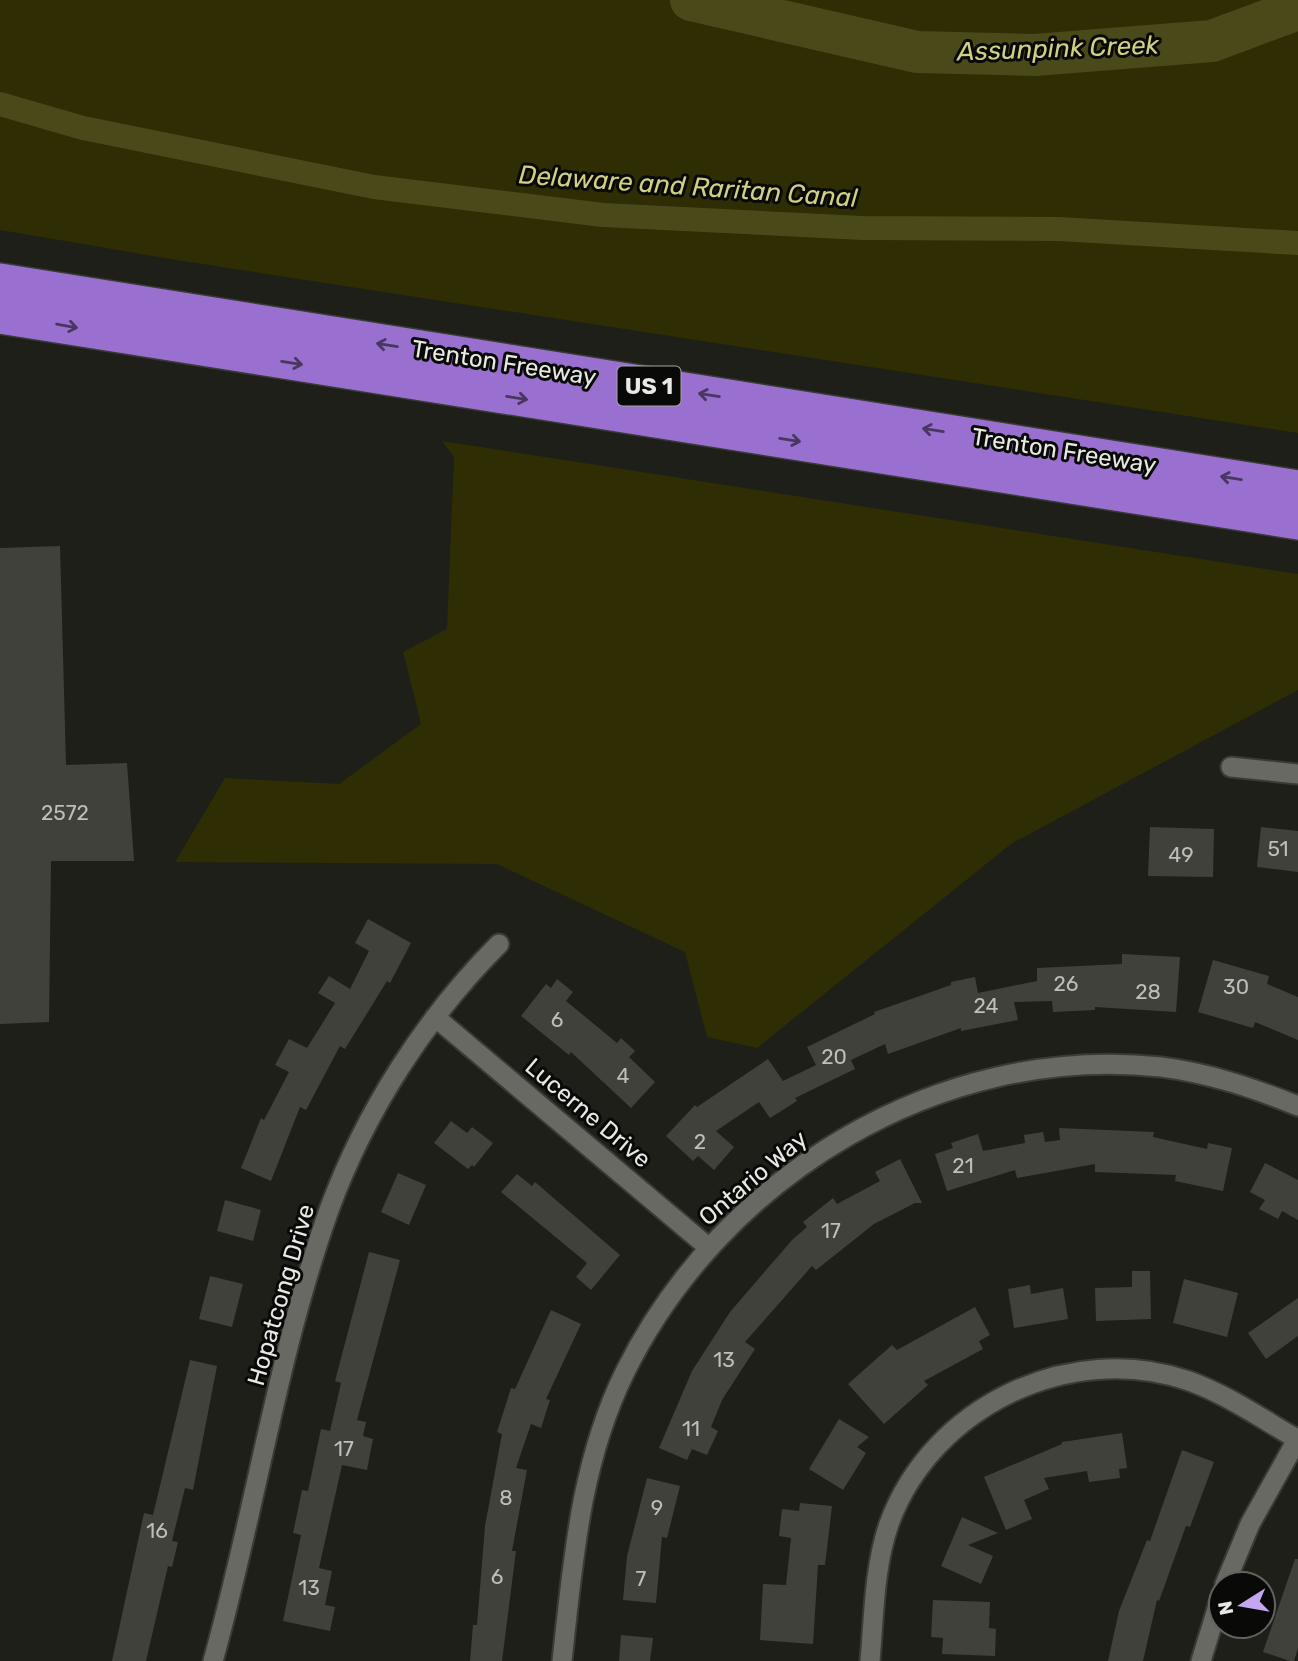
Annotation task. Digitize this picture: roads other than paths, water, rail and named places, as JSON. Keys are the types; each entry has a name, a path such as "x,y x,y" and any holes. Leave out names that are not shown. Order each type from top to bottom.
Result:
{"highway":[{"name":"Trenton Freeway","path":"0,282 1298,489"},
{"name":"Trenton Freeway","path":"0,314 1298,521"}],"street":[{"path":"1231,767 1298,774"},
{"name":"Hopatcong Drive","path":"213,1661 308,1273 330,1208 383,1096 435,1017 499,944"},
{"name":"Lucerne Drive","path":"435,1017 708,1247"},
{"name":"Ontario Way","path":"562,1661 576,1532 602,1427 624,1373 652,1322 708,1247 745,1209 789,1173 836,1141 918,1102 995,1078 1096,1066 1160,1067 1203,1074 1252,1088 1298,1106"},
{"path":"870,1661 879,1560 889,1524 905,1490 926,1459 948,1434 977,1411 1006,1394 1041,1380 1077,1371 1114,1368 1152,1372 1188,1381 1223,1395 1298,1439 1250,1524 1231,1570"},
{"path":"1201,1661 1207,1640"}],"waterway":[{"name":"Assunpink Creek","path":"691,0 917,52 1035,55 1212,41 1298,9"},
{"name":"Delaware and Raritan Canal","path":"0,104 83,128 374,187 603,215 862,228 1059,229 1298,243"}]}
